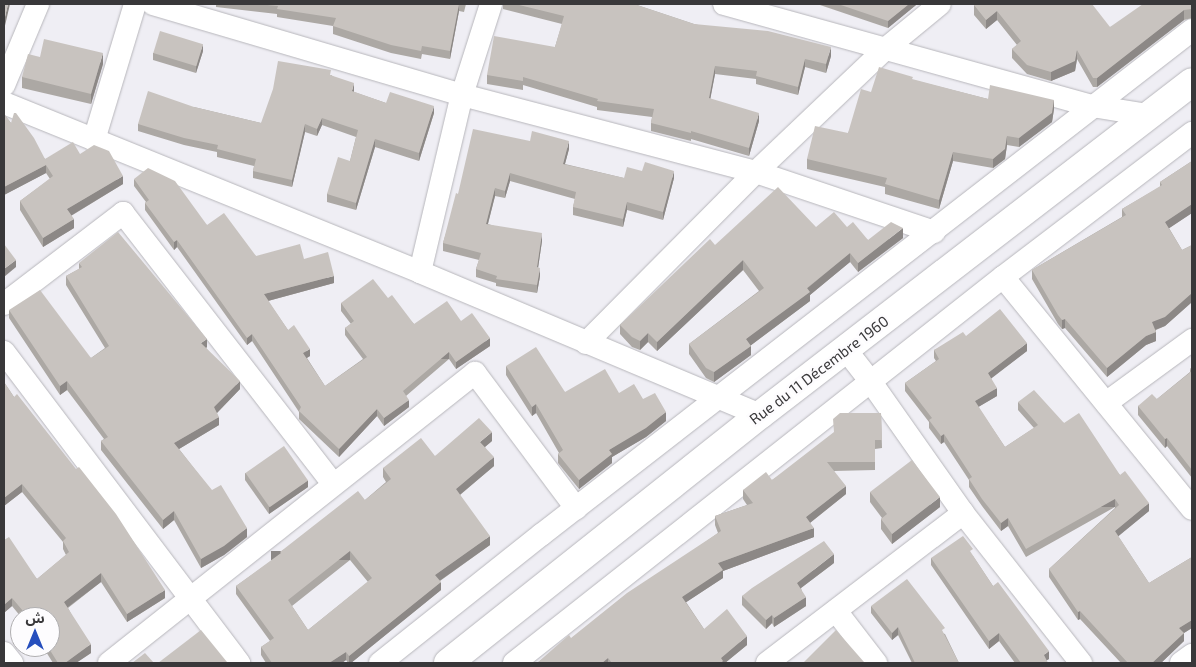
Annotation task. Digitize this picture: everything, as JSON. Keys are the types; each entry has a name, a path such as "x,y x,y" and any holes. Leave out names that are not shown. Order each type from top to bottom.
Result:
{"main road":[{"name":"Rue du 11 Décembre 1960","path":"448,663 760,415 1192,82"}],"street":[{"path":"4,85 38,4"},
{"path":"94,140 135,4"},
{"path":"153,4 462,95 756,172 934,232"},
{"path":"420,272 462,95 491,4"},
{"path":"724,4 884,50 1092,106 1148,115"},
{"path":"586,343 756,172 884,50 940,4"},
{"path":"380,663 576,508 1192,30"},
{"path":"4,103 420,272 760,415"},
{"path":"514,663 1003,277 1192,133"},
{"path":"4,304 123,212 333,484"},
{"path":"1003,277 1192,509"},
{"path":"1106,404 1192,340"},
{"path":"846,350 871,382 963,513 1081,663"},
{"path":"4,352 240,663"},
{"path":"109,663 475,373 576,508"},
{"path":"767,663 963,513"},
{"path":"836,611 876,663"},
{"path":"4,652 12,663"},
{"path":"1181,663 1192,655"}],"building":[{"path":"4,4 8,4 4,21"},
{"path":"257,4 459,4 450,51 422,46 421,51 391,45 333,26 336,18 277,9 278,6"},
{"path":"515,4 634,4 694,24 768,31 831,47 826,64 805,59 798,87 756,76 757,71 715,66 709,98 759,113 749,148 691,131 691,133 651,123 654,109 597,101 598,99 523,77 523,81 487,75 494,36 555,47 564,16"},
{"path":"838,4 909,4 888,21"},
{"path":"1092,4 1110,27 1143,4 1192,4 1192,9 1184,10 1097,78 1093,78 1077,50 1075,61 1051,72 1027,65 1012,49 1021,41 997,11 986,20 974,5"},
{"path":"160,31 203,44 196,66 153,53"},
{"path":"44,39 103,53 91,94 22,77 28,54 40,57"},
{"path":"278,61 331,70 330,75 354,83 352,91 386,103 390,92 434,106 419,153 375,139 356,203 327,194 338,157 350,161 358,130 322,118 317,129 305,124 292,180 253,171 256,159 217,149 218,145 184,138 138,124 148,91 194,107 261,123 273,89"},
{"path":"879,67 913,77 912,79 988,99 990,85 1054,100 1052,113 1019,138 1007,136 1005,149 993,159 953,152 939,200 885,184 887,178 807,159 815,126 848,133 861,89 871,92"},
{"path":"14,113 16,113 34,138 45,159 73,142 80,154 94,145 109,151 123,176 67,209 74,219 43,238 20,201 53,176 46,165 4,187 4,114 11,123"},
{"path":"473,129 530,141 532,131 569,141 563,164 624,178 627,167 642,171 645,162 674,171 663,212 627,202 623,219 573,207 576,192 510,173 505,191 495,188 486,224 542,233 537,267 540,268 537,285 496,279 497,276 476,269 481,253 443,243 456,193 458,194"},
{"path":"1192,161 1192,204 1165,222 1182,250 1192,245 1192,293 1165,317 1152,322 1156,332 1146,336 1107,368 1065,319 1062,320 1058,315 1032,270 1126,215 1122,209 1162,185 1160,182"},
{"path":"148,168 175,181 207,225 224,213 256,256 300,244 304,259 328,252 334,276 264,294 288,330 294,325 310,349 303,353 325,386 367,357 345,328 354,321 341,303 373,279 388,298 392,295 414,324 447,301 461,321 472,313 490,338 456,362 449,352 403,391 409,400 384,418 377,409 339,449 299,411 301,407 252,334 247,338 177,240 174,242 145,203 149,200 134,179"},
{"path":"778,187 816,227 834,212 847,227 853,222 868,240 891,222 903,228 858,263 850,253 807,288 810,292 746,339 751,346 714,372 706,368 689,344 764,288 743,260 657,342 648,333 640,341 632,337 620,325 710,239 715,245"},
{"path":"118,232 207,339 201,343 240,381 214,407 219,417 174,443 212,490 221,485 247,528 224,546 201,559 174,511 163,520 101,441 108,437 67,381 60,386 9,310 40,290 91,358 109,346 66,276 82,267 79,263"},
{"path":"4,244 16,260 4,269"},
{"path":"1000,309 1027,343 988,373 997,388 975,401 1005,447 1038,425 1018,402 1034,390 1064,423 1079,413 1120,475 1125,471 1149,503 1115,531 1149,583 1192,557 1192,620 1179,628 1184,633 1152,663 1128,663 1080,611 1078,612 1049,569 1119,505 1115,499 1026,549 1008,518 1001,523 982,499 969,479 972,477 944,434 941,436 929,420 932,418 905,383 939,359 934,350 963,332 966,336"},
{"path":"536,347 565,392 605,369 619,393 634,384 643,399 655,393 666,412 646,428 609,450 612,454 579,480 558,454 563,450 536,404 532,407 506,366"},
{"path":"1192,371 1192,470 1167,438 1165,439 1138,406 1152,394 1157,399"},
{"path":"4,382 14,397 17,394 76,469 79,467 116,514 165,590 127,614 101,573 64,602 91,644 65,663 58,663 54,657 60,657 60,607 20,607 12,598 5,604 4,602 4,540 9,537 37,579 69,552 63,541 66,538 22,484 4,498"},
{"path":"840,413 881,413 882,440 875,440 875,462 827,462 846,486 806,517 814,528 718,563 723,570 682,597 704,629 727,609 747,636 721,658 723,661 721,663 612,663 608,658 602,663 537,663 569,635 571,638 627,593 721,531 715,516 753,503 743,490 766,472 772,480 834,432 833,419"},
{"path":"479,418 492,432 480,442 494,457 456,489 490,536 435,575 441,582 349,656 346,652 329,663 272,663 261,647 274,638 236,586 281,553 358,491 365,500 391,479 383,468 421,438 435,456","holes":["350,551 372,578 308,630 288,600"]},
{"path":"284,446 308,480 270,507 245,473"},
{"path":"912,460 940,497 892,534 881,519 887,514 870,492"},
{"path":"963,536 973,549 970,551 993,586 998,582 1049,651 1044,655 1048,663 1021,663 999,633 989,641 931,558"},
{"path":"824,541 834,554 797,583 806,597 774,618 772,615 766,620 742,596 752,588"},
{"path":"907,579 945,628 942,630 959,663 915,663 898,627 892,633 871,606"},
{"path":"201,630 227,662 158,663"},
{"path":"836,630 864,662 805,663 804,662"},
{"path":"145,653 154,663 132,663"}]}
